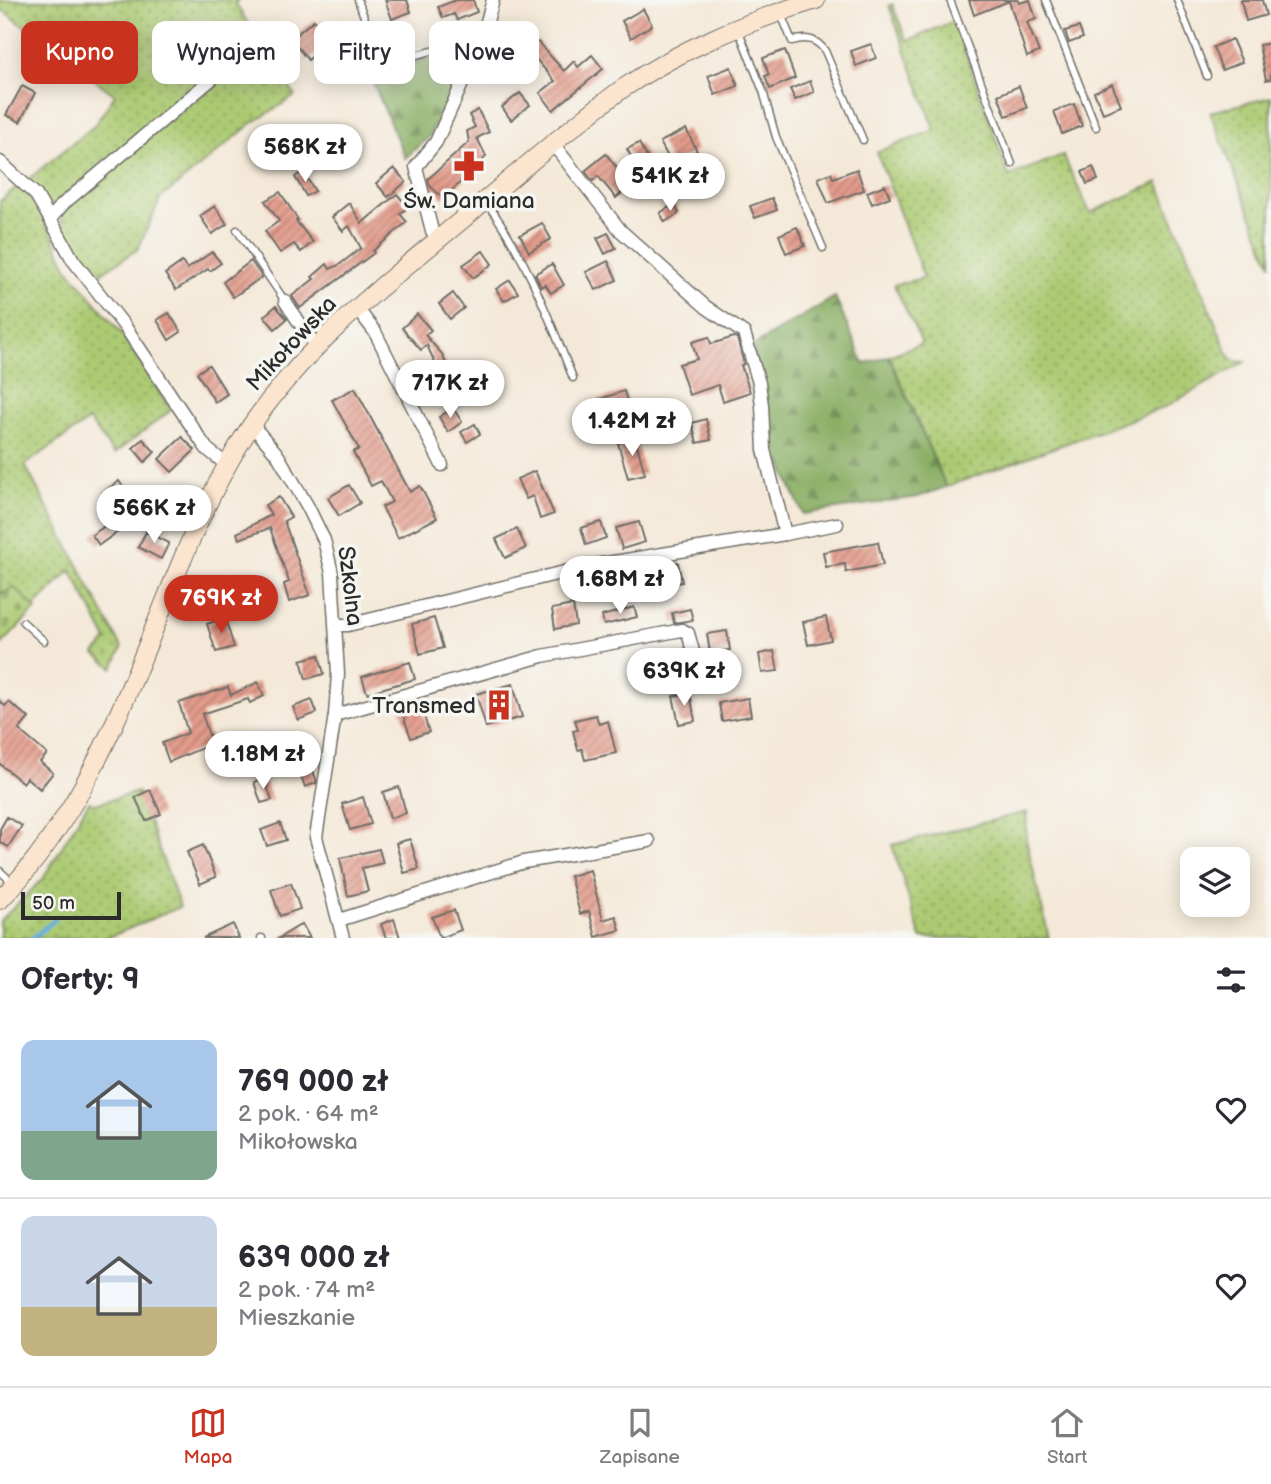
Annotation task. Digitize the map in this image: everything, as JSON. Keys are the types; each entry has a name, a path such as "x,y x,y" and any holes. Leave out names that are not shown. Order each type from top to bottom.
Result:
{"main road":[{"name":"Mikołowska","path":"0,900 56,833 93,770 201,518 227,466 278,388 317,345 357,308 602,104 649,71 698,44 816,0"}],"street":[{"path":"487,21 493,0"},
{"path":"50,219 64,204 206,84"},
{"path":"438,240 432,231 416,167 436,142 462,84"},
{"path":"553,144 621,231 706,307 744,333 759,383 764,450 785,534"},
{"path":"0,162 36,195 73,260 126,328 207,449 227,466"},
{"path":"285,301 317,345"},
{"path":"357,308 375,332 442,466"},
{"name":"Szkolna","path":"252,425 277,454 324,540 332,573 338,674 335,715 316,837 343,938"},
{"path":"336,625 348,625 576,568 837,524"},
{"path":"335,715 542,656 682,630 688,633 702,684"},
{"path":"340,920 524,862 649,841"}],"lane":[{"path":"358,0 363,17 377,42 391,55 404,58 429,51"},
{"path":"950,0 1012,164"},
{"path":"1046,0 1096,127"},
{"path":"1177,0 1208,76"},
{"path":"780,12 792,41 813,40 825,51 863,140"},
{"path":"738,27 776,137 823,248"},
{"path":"485,201 499,219 523,265 573,378"},
{"path":"237,230 285,301"},
{"path":"23,622 44,641"},
{"path":"0,871 15,884"}],"green space":[{"path":"0,0 238,0 235,3 247,21 152,21 152,84 201,84 53,208 47,205 26,181 94,126 115,95 100,84 138,84 138,21 21,21 21,24 0,8"},
{"path":"892,4 907,41 954,21 1009,176 1063,155 1090,213 1158,182 1228,354 1234,361 1245,362 1163,408 946,487 889,356 922,343 894,285 924,278 877,152 935,130 889,6"},
{"path":"429,58 429,84 455,84 430,136 405,158 374,84 415,84 415,62"},
{"path":"214,84 287,84 295,96 251,124 160,199 138,249 95,277 62,228 62,211"},
{"path":"1271,97 1271,265 1210,112"},
{"path":"23,182 41,212 68,269 122,334 171,410 114,454 89,420 25,465 122,648 113,668 95,654 107,640 71,570 34,607 14,587 3,594 0,590 0,201"},
{"path":"835,297 864,364 889,356 946,487 918,497 803,514 768,435 753,346"},
{"path":"14,587 36,609 0,646 0,590 3,594"},
{"path":"138,792 180,907 107,938 0,938 0,921 43,879 89,801 95,804"},
{"path":"1027,812 1026,839 1049,938 921,938 892,845"}],"building":[{"path":"385,0 407,0 411,12 392,19"},
{"path":"456,0 473,0 477,12 457,20 454,14 443,18 438,7"},
{"path":"969,0 1018,0 1019,3 1030,0 1036,19 1027,22 1039,52 1027,57 1009,1 974,15"},
{"path":"1241,0 1262,0 1266,15 1246,21"},
{"path":"643,9 652,25 631,38 622,21"},
{"path":"315,21 314,55 308,60 300,50 300,32"},
{"path":"1079,27 1083,38 1069,43 1065,31"},
{"path":"1232,39 1242,62 1222,70 1213,47"},
{"path":"539,43 564,71 574,61 578,67 592,55 603,69 553,110 540,93 555,81 539,63"},
{"path":"1271,43 1271,79 1266,80 1259,45"},
{"path":"871,44 876,58 856,66 851,51"},
{"path":"785,50 795,78 770,89 765,76 769,75 763,58"},
{"path":"731,67 738,86 715,95 708,76"},
{"path":"810,81 814,92 795,100 790,89"},
{"path":"1112,84 1121,106 1103,113 1094,92"},
{"path":"22,86 35,93 20,122 6,115"},
{"path":"1019,86 1027,108 1006,116 998,95"},
{"path":"520,93 530,105 511,120 502,107"},
{"path":"1074,104 1082,126 1062,134 1054,111"},
{"path":"478,110 489,132 477,138 486,156 484,162 443,198 430,186 428,179 469,142 467,131 475,127 469,115"},
{"path":"686,129 697,151 671,163 660,142"},
{"path":"639,143 648,159 636,166 627,149"},
{"path":"606,154 631,185 616,198 598,176 593,181 585,171"},
{"path":"1093,167 1098,180 1087,184 1082,172"},
{"path":"394,168 406,182 388,197 376,183"},
{"path":"857,169 864,190 828,203 818,178 831,173 833,178"},
{"path":"303,172 315,191 306,196 295,177"},
{"path":"885,185 890,197 872,204 867,192"},
{"path":"280,192 298,220 296,221 313,242 301,252 294,244 280,253 265,231 279,221 265,201"},
{"path":"397,194 408,207 400,214 407,222 373,251 374,253 300,308 292,296 314,279 312,277 327,264 330,269 339,265 361,248 349,226 343,231 332,217 349,203 362,223"},
{"path":"772,198 777,210 755,218 750,206"},
{"path":"674,204 679,213 665,222 660,213"},
{"path":"215,206 227,224 212,234 200,216"},
{"path":"542,223 551,239 529,252 520,235"},
{"path":"797,227 805,246 786,253 779,235"},
{"path":"608,233 616,248 605,254 597,238"},
{"path":"483,251 492,264 473,278 463,265"},
{"path":"212,252 221,263 176,290 165,274 182,262 187,269"},
{"path":"251,261 262,277 233,297 223,282"},
{"path":"608,261 617,280 596,290 586,272"},
{"path":"552,264 564,285 551,293 545,284 541,287 535,274"},
{"path":"510,280 518,293 504,301 496,289"},
{"path":"453,293 464,308 450,319 439,304"},
{"path":"276,306 287,319 275,329 264,316"},
{"path":"169,313 181,332 169,340 157,320"},
{"path":"417,314 431,330 425,335 442,354 451,375 442,379 427,345 421,350 402,328"},
{"path":"709,337 711,344 737,338 744,364 741,365 750,392 723,401 718,385 689,395 679,364 697,359 692,342"},
{"path":"209,365 227,394 215,402 197,373"},
{"path":"355,388 410,492 420,486 437,518 398,538 382,507 392,502 381,481 371,486 353,452 359,449 332,400"},
{"path":"624,391 628,403 620,406 624,419 597,428 588,403"},
{"path":"453,408 462,422 448,432 439,417"},
{"path":"706,419 711,440 697,443 692,423"},
{"path":"475,424 480,434 467,442 461,432"},
{"path":"182,437 195,450 172,472 159,459"},
{"path":"635,438 645,474 628,478 618,443"},
{"path":"143,439 155,452 145,462 133,448"},
{"path":"535,471 554,514 540,519 533,496 526,499 517,479"},
{"path":"119,481 132,500 116,511 103,493"},
{"path":"349,485 360,503 339,516 328,498"},
{"path":"279,497 291,517 284,521 310,595 289,602 284,584 289,582 270,528 239,539 237,533 271,515 265,505"},
{"path":"112,521 119,531 99,545 92,535"},
{"path":"601,522 606,538 586,545 581,528"},
{"path":"639,522 645,542 622,549 616,528"},
{"path":"517,529 526,548 505,558 496,539"},
{"path":"146,532 169,543 161,559 138,547"},
{"path":"878,542 883,565 846,572 845,564 826,567 823,552"},
{"path":"678,562 682,582 663,586 659,566"},
{"path":"617,571 621,591 604,594 600,575"},
{"path":"573,605 576,625 555,629 552,609"},
{"path":"634,607 637,617 604,625 602,616"},
{"path":"690,609 693,620 674,623 672,613"},
{"path":"826,617 831,640 808,645 803,622"},
{"path":"225,618 234,647 216,652 207,624"},
{"path":"434,618 443,648 420,654 412,624"},
{"path":"727,631 730,650 710,653 707,634"},
{"path":"774,651 778,671 762,673 759,654"},
{"path":"319,655 324,674 306,679 301,660"},
{"path":"410,662 415,679 367,693 362,677"},
{"path":"258,682 264,696 250,703 248,699 202,714 212,744 169,762 162,743 188,733 179,703 228,687 231,695"},
{"name":"Transmed","path":"513,684 522,717 486,727 476,694"},
{"path":"690,693 695,721 679,724 673,696"},
{"path":"748,698 751,716 722,721 719,703"},
{"path":"312,700 317,713 298,720 293,707"},
{"path":"0,701 5,706 9,702 29,718 19,730 47,754 40,762 53,773 40,789 27,778 23,783 0,764"},
{"path":"420,704 429,732 411,738 401,710"},
{"path":"596,715 599,724 608,721 616,753 585,760 582,749 578,750 573,731 578,730 575,720"},
{"path":"307,755 316,783 305,787 295,760"},
{"path":"264,778 272,800 261,803 254,782"},
{"path":"399,787 406,813 390,818 383,792"},
{"path":"150,790 161,814 146,821 135,797"},
{"path":"363,797 371,824 350,830 342,804"},
{"path":"7,817 22,826 8,847 0,842 0,829"},
{"path":"280,823 286,840 267,846 261,830"},
{"path":"410,839 419,869 404,873 396,843"},
{"path":"203,845 216,877 200,884 187,852"},
{"path":"379,849 383,863 362,868 368,891 348,896 340,858"},
{"path":"590,870 603,920 616,916 620,930 596,937 589,911 580,914 570,876"},
{"path":"291,883 300,909 280,916 271,890"},
{"path":"454,910 461,930 440,938 432,917"},
{"path":"394,919 400,938 386,938 381,924"},
{"path":"233,924 239,938 203,938"},
{"path":"302,924 310,938 279,938"}],"waterway":[{"path":"32,938 56,919"}],"place":[{"name":"Św. Damiana","path":"469,166"},
{"name":"Transmed","path":"499,705"}]}
